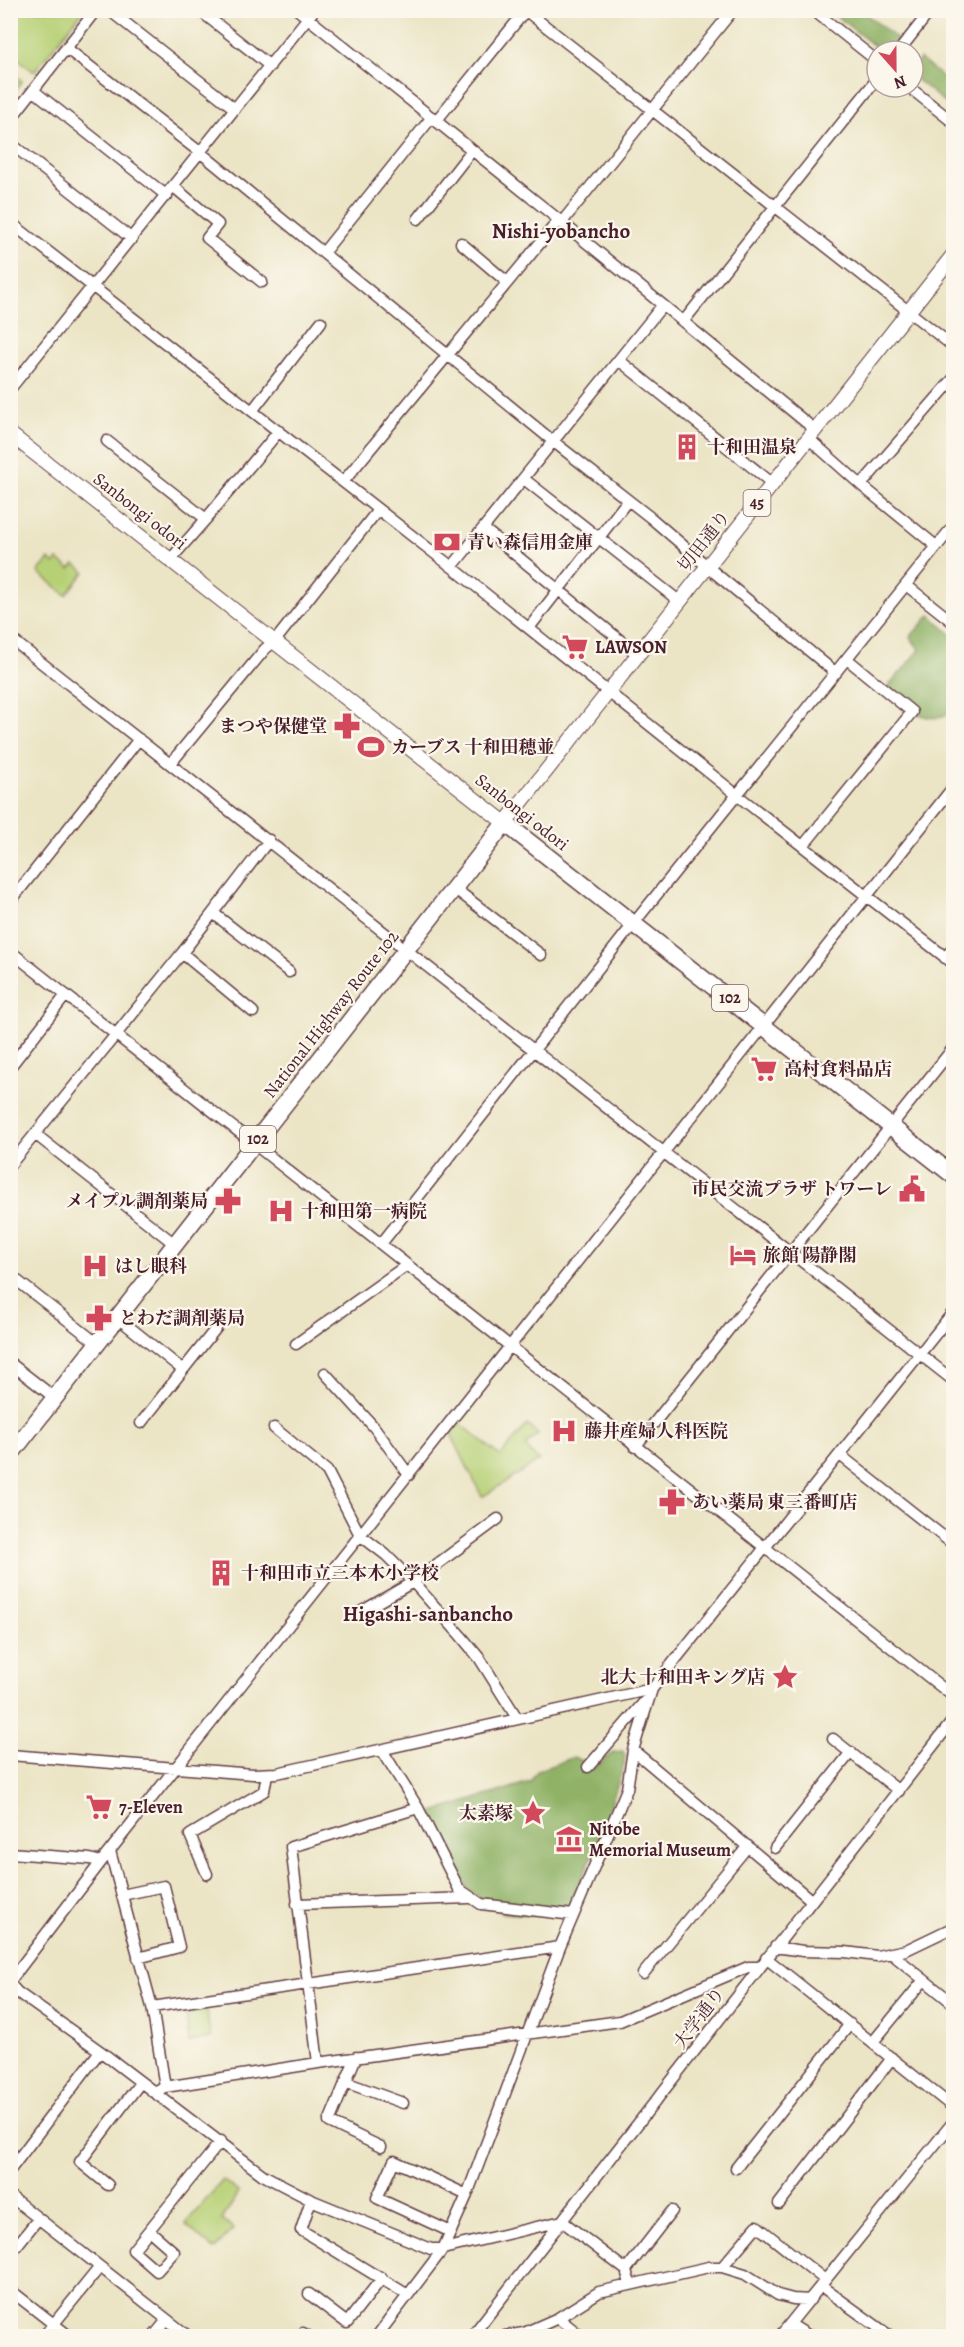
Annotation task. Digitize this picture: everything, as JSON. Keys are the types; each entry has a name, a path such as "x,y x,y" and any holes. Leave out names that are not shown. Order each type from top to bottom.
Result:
{"highway":[{"name":"National Highway Route 102","path":"12,1449 176,1245 505,823"},
{"name":"Sanbongi odori","path":"505,823 954,1176"}],"main road":[{"name":"切田通り","path":"505,823 954,254"},
{"name":"Sanbongi odori","path":"10,434 505,823"}],"street":[{"path":"10,120 96,10"},
{"path":"109,10 235,109"},
{"path":"199,10 270,66"},
{"path":"298,10 311,14 434,119 683,322 811,434 861,485 936,546"},
{"path":"343,482 733,10"},
{"path":"813,10 865,51"},
{"path":"908,39 931,10"},
{"path":"323,253 525,11 954,347"},
{"path":"10,389 94,288 311,14"},
{"path":"66,48 201,153 628,500 836,673"},
{"path":"34,91 170,192 218,224 207,238 262,282"},
{"path":"683,322 865,94"},
{"path":"924,99 954,123"},
{"path":"10,143 132,239"},
{"path":"418,219 472,150"},
{"path":"10,222 452,567 949,961 954,947"},
{"path":"461,243 507,282"},
{"path":"452,567 662,306"},
{"path":"252,411 321,322"},
{"path":"620,361 773,484"},
{"path":"861,485 954,378"},
{"path":"171,560 279,431"},
{"path":"107,441 206,519"},
{"path":"524,479 601,537 679,601"},
{"path":"529,628 560,591 628,500"},
{"path":"171,764 265,649 275,641 378,510"},
{"path":"381,1244 634,923 954,525"},
{"path":"484,529 637,654"},
{"path":"906,585 954,623"},
{"path":"11,638 954,1381"},
{"path":"803,846 912,712 847,659"},
{"path":"10,902 139,739"},
{"path":"630,2284 626,2270 562,2221 443,2249 431,2249 311,2200 263,2175 221,2141 17,1992 10,1983 101,1862 954,786"},
{"path":"10,1164 182,953 269,840"},
{"path":"454,888 541,955"},
{"path":"213,913 289,972"},
{"path":"10,951 954,1697"},
{"path":"182,953 253,1012"},
{"path":"10,1067 66,995"},
{"path":"635,1446 954,1047"},
{"path":"35,1134 176,1245"},
{"path":"296,1344 407,1265"},
{"path":"10,1275 98,1344"},
{"path":"588,1767 650,1693 954,1311"},
{"path":"118,1318 183,1370"},
{"path":"141,1423 217,1327"},
{"path":"10,1364 55,1398"},
{"path":"326,1373 374,1427 409,1475"},
{"path":"274,1428 327,1471 360,1535 386,1555 480,1659 517,1718"},
{"path":"840,1455 954,1545"},
{"path":"357,1614 412,1582 498,1519"},
{"path":"10,1755 267,1774 517,1718 650,1693"},
{"path":"377,2337 443,2249 467,2195 560,1947 627,1789 633,1750 650,1693"},
{"name":"大学通り","path":"475,2336 811,1900 954,1719"},
{"path":"833,1739 899,1791"},
{"path":"382,1750 418,1808 450,1875 459,1889 469,1898 481,1904 573,1915"},
{"path":"633,1750 811,1900"},
{"path":"775,1848 851,1752"},
{"path":"207,1874 190,1835 264,1791 267,1774"},
{"path":"318,2063 291,1847 418,1808"},
{"path":"643,1974 748,1846"},
{"path":"110,1851 152,2007 165,2087"},
{"path":"10,1853 90,1859 101,1862"},
{"path":"122,1895 164,1886 179,1947 138,1958"},
{"path":"297,1904 469,1898"},
{"path":"775,1947 877,1956 891,1954 954,1927"},
{"path":"152,2007 560,1947"},
{"path":"891,1954 954,2004"},
{"path":"766,1958 954,2108"},
{"path":"153,2092 165,2087 356,2057 620,2021 748,1967 759,1967"},
{"path":"873,2042 924,1980"},
{"path":"735,2169 850,2024"},
{"path":"10,2170 100,2051"},
{"path":"356,2057 329,2122 381,2147"},
{"path":"779,2204 892,2058"},
{"path":"345,2082 403,2103"},
{"path":"108,2185 80,2162 140,2083"},
{"path":"780,2337 954,2121"},
{"path":"150,2231 221,2141"},
{"path":"451,2232 378,2198 394,2161 467,2195"},
{"path":"10,2196 188,2337"},
{"path":"311,2200 301,2230 408,2295"},
{"path":"626,2270 672,2211"},
{"path":"10,2254 38,2219"},
{"path":"722,2267 757,2226 890,2337"},
{"path":"505,2337 558,2318 599,2292 709,2267 722,2267 745,2274 778,2295 810,2300"},
{"path":"44,2337 99,2268"},
{"path":"309,2294 347,2323 382,2278"},
{"path":"10,2290 69,2337"},
{"path":"558,2318 582,2337"},
{"path":"154,2337 167,2320"},
{"path":"790,2324 809,2337"},
{"path":"301,2337 303,2333 308,2337"}],"green space":[{"path":"10,11 83,11 34,72 11,53"},
{"path":"830,11 862,11 897,39 866,39"},
{"path":"925,63 953,86 953,109 925,87"},
{"path":"11,71 22,81 11,96"},
{"path":"49,559 54,564 58,560 70,569 75,564 85,572 66,595 38,572"},
{"path":"930,615 953,636 954,709 936,718 918,713 887,688 920,650 910,637"},
{"path":"460,1423 500,1456 527,1425 538,1434 525,1446 539,1461 482,1497 451,1434"},
{"path":"623,1751 625,1757 623,1768 601,1833 569,1912 535,1915 503,1913 473,1894 455,1871 433,1820 433,1812 530,1782 537,1771 574,1757 595,1768 613,1752"},
{"path":"206,2009 211,2038 189,2042 186,2012"},
{"path":"223,2180 239,2193 222,2219 234,2229 214,2250 185,2224"}],"place":[{"name":"十和田温泉","path":"687,447"},
{"name":"青い森信用金庫","path":"447,542"},
{"name":"LAWSON","path":"575,647"},
{"name":"まつや保健堂","path":"347,726"},
{"name":"カーブス 十和田穂並","path":"371,747"},
{"name":"高村食料品店","path":"764,1069"},
{"name":"市民交流プラザ トワーレ","path":"912,1189"},
{"name":"メイプル調剤薬局","path":"228,1201"},
{"name":"十和田第一病院","path":"281,1211"},
{"name":"旅館 陽静閣","path":"743,1255"},
{"name":"はし眼科","path":"95,1266"},
{"name":"とわだ調剤薬局","path":"99,1318"},
{"name":"藤井産婦人科医院","path":"564,1431"},
{"name":"あい薬局 東三番町店","path":"672,1502"},
{"name":"十和田市立三本木小学校","path":"221,1573"},
{"name":"北大 十和田キング店","path":"785,1677"},
{"name":"7-Eleven","path":"99,1807"},
{"name":"太素塚","path":"533,1813"},
{"name":"Nitobe Memorial Museum","path":"569,1839"}],"district":[{"name":"Nishi-yobancho","path":"561,231"},
{"name":"Higashi-sanbancho","path":"428,1614"}]}
